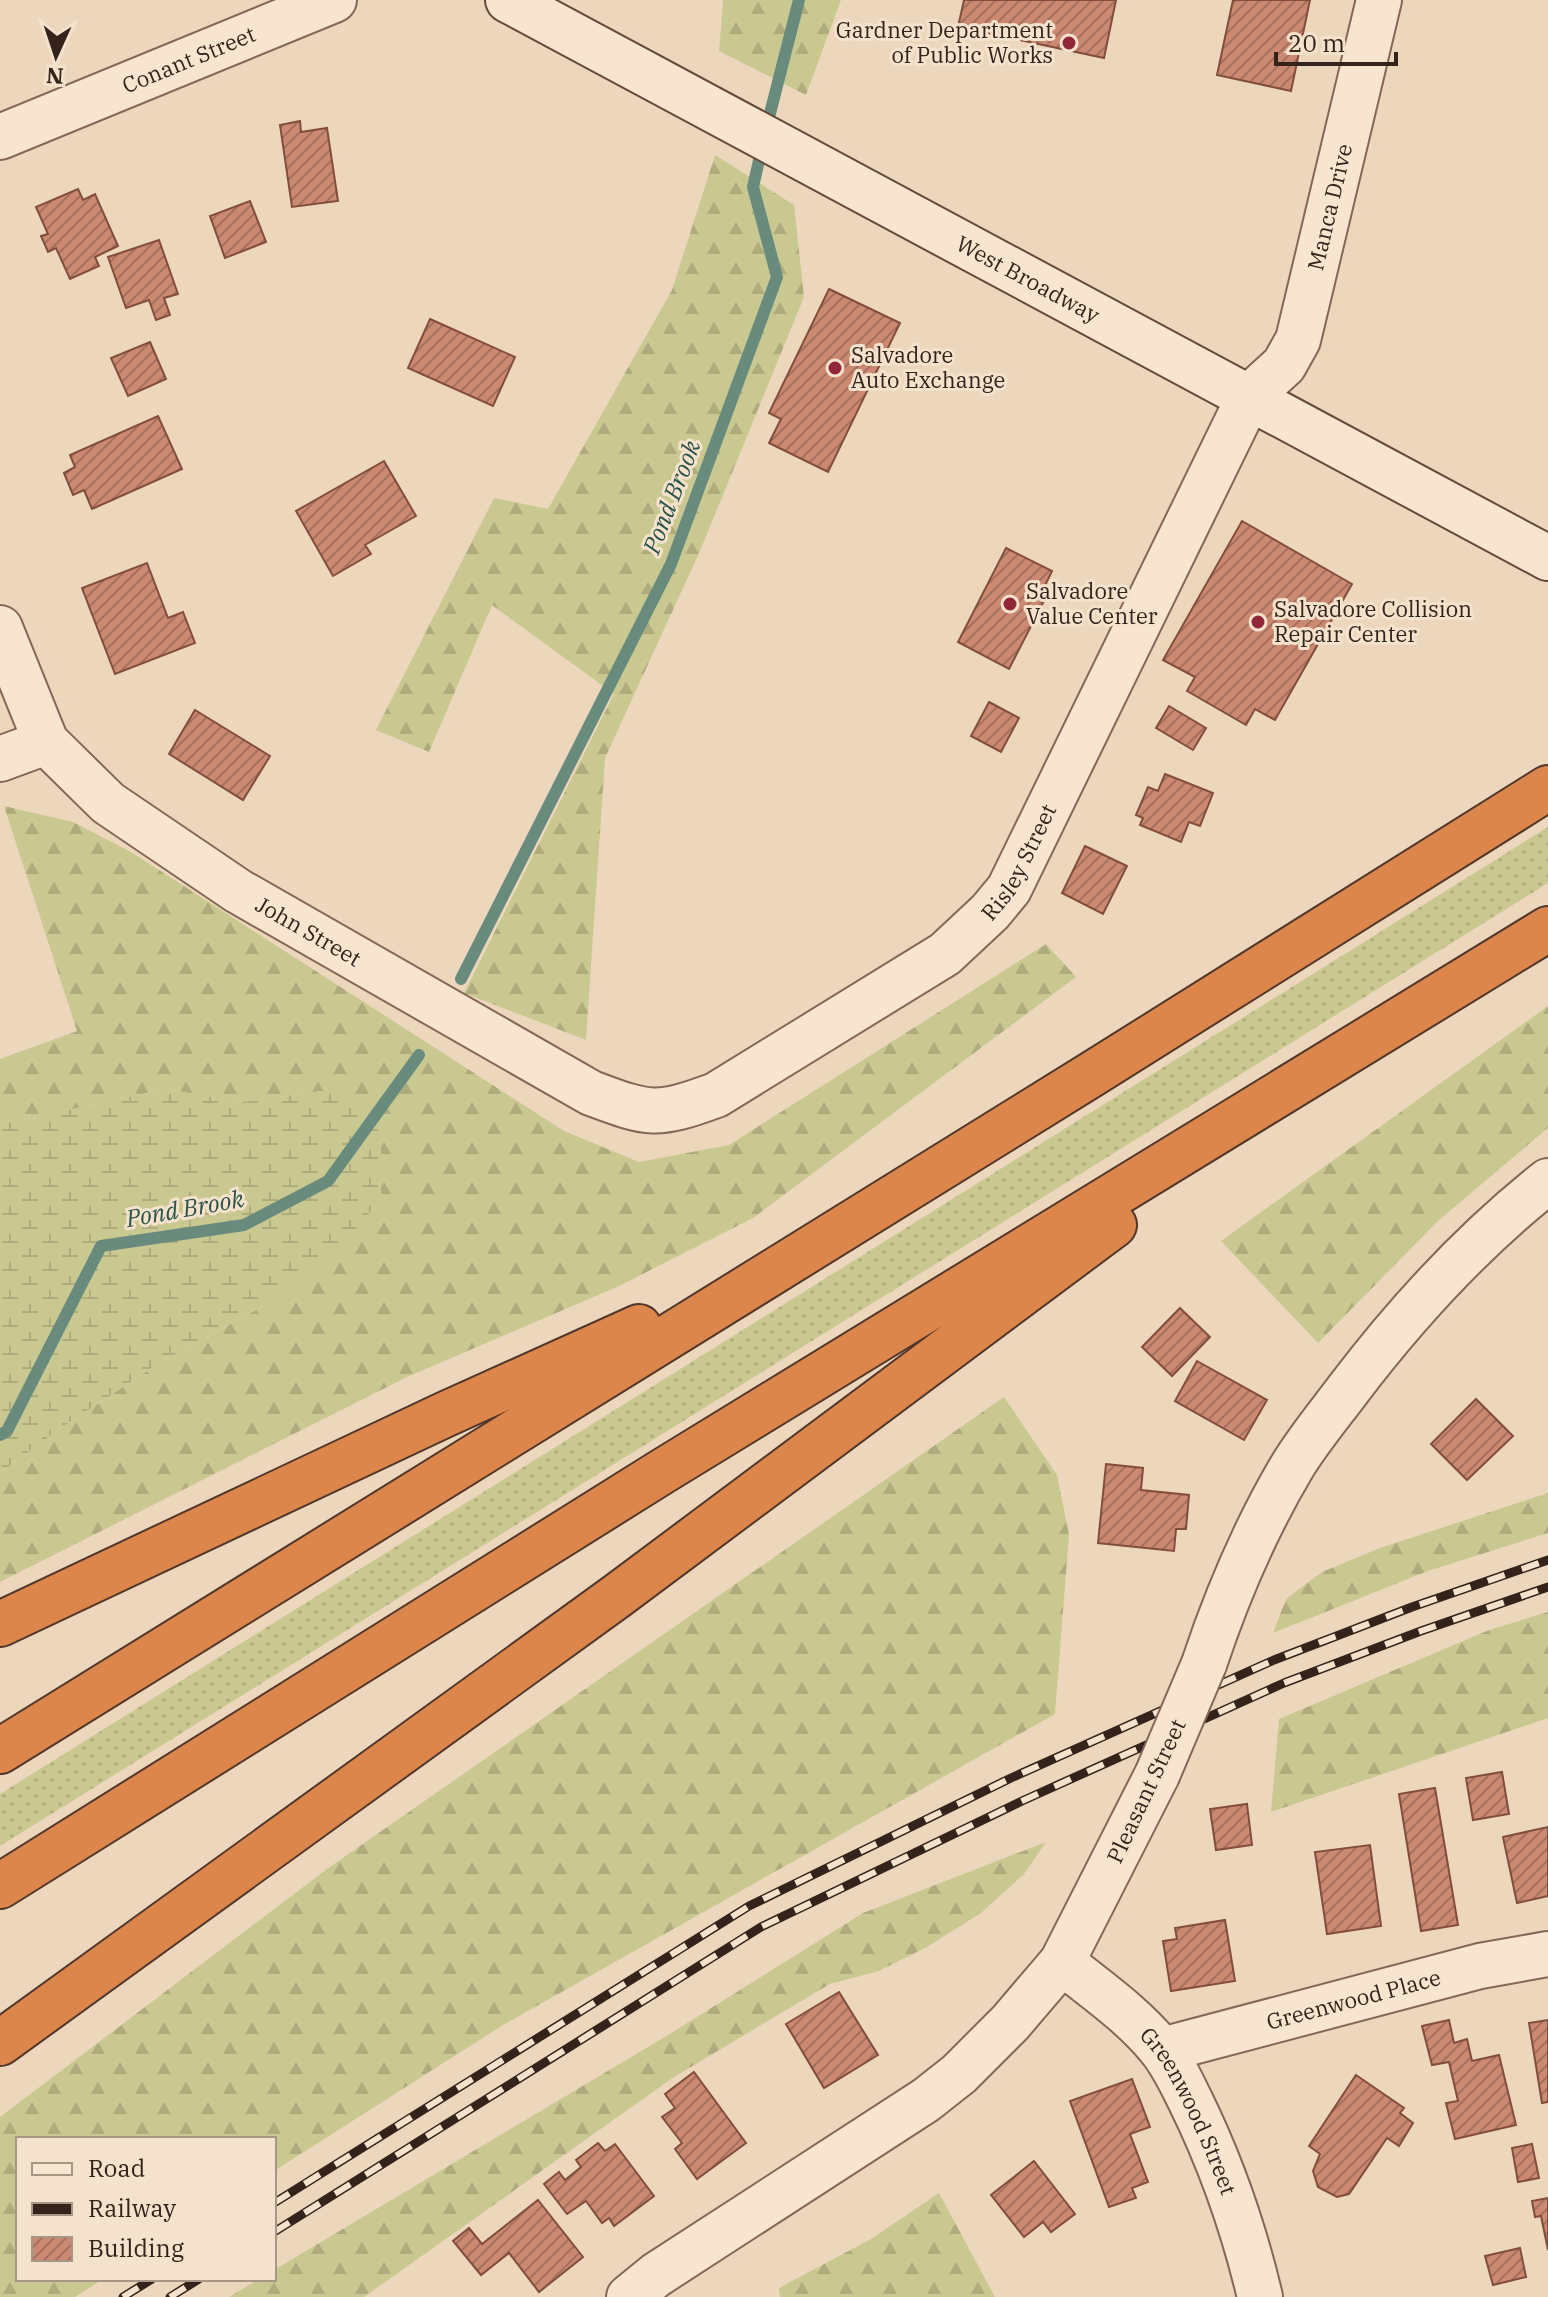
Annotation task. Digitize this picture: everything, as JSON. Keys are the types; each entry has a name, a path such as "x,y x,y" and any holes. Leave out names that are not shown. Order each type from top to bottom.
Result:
{"highway":[{"path":"0,1751 1548,788"},
{"path":"0,1886 663,1471 1548,929"},
{"path":"0,2043 604,1605 1333,1061"},
{"path":"0,1624 446,1414 802,1254"}],"street":[{"name":"Conant Street","path":"0,137 334,0"},
{"name":"West Broadway","path":"508,0 1249,397 1546,552"},
{"name":"Manca Drive","path":"1249,397 1284,365 1298,340 1379,0"},
{"name":"Risley Street","path":"591,1093 635,1110 651,1111 683,1107 716,1095 945,954 990,912 1021,868 1040,823 1249,397"},
{"path":"0,628 46,742 0,759"},
{"name":"John Street","path":"46,742 108,803 238,891 591,1093"},
{"name":"Pleasant Street","path":"629,2297 656,2275 926,2100 959,2074 1010,2023 1062,1962 1157,1775 1247,1552 1294,1465 1324,1421 1421,1299 1481,1239 1548,1181"},
{"name":"Greenwood Place","path":"1162,2050 1480,1966 1548,1954"},
{"name":"Greenwood Street","path":"1062,1962 1136,2023 1162,2050 1203,2125 1226,2181 1260,2297"}],"green space":[{"path":"723,0 841,0 806,95 719,51"},
{"path":"715,155 794,205 804,297 700,551 605,758 586,1040 464,993 614,694 492,605 429,752 376,730 494,498 548,509 672,290"},
{"path":"4,806 73,822 131,852 564,1131 639,1162 729,1145 1046,944 1076,977 753,1218 619,1286 405,1378 0,1582 0,1473 159,1363 256,1310 319,1270 381,1200 321,1091 242,1102 165,1089 0,1125 0,1059 77,1031"},
{"path":"1548,827 1548,883 0,1846 0,1794"},
{"path":"1548,1006 1548,1128 1438,1221 1318,1343 1221,1241"},
{"path":"165,1089 242,1102 321,1091 351,1094 381,1133 381,1200 320,1270 256,1310 159,1363 0,1473 0,1125"},
{"path":"1004,1397 1057,1475 1069,1535 1055,1714 503,2025 276,2170 276,2137 16,2137 16,2281 100,2281 75,2297 0,2297 0,2117 327,1869"},
{"path":"1548,1493 1548,1533 1428,1571 1273,1633 1286,1599 1322,1572 1380,1548"},
{"path":"1548,1612 1548,1718 1271,1812 1279,1719 1489,1630"},
{"path":"1046,1842 1024,1874 981,1913 927,1947 879,1971 830,1984 674,2077 364,2297 229,2297 256,2281 276,2281 276,2269 668,2035 863,1913"},
{"path":"939,2193 995,2297 780,2297 779,2288 871,2239"}],"building":[{"name":"Gardner Department of Public Works","path":"964,0 1116,0 1104,58 958,27"},
{"path":"1233,0 1310,0 1291,91 1217,75"},
{"path":"300,121 301,132 327,128 338,201 292,207 280,125"},
{"path":"78,189 83,200 95,194 118,246 95,257 99,266 70,279 56,248 48,252 41,236 48,234 36,207"},
{"path":"250,201 266,242 225,258 210,216"},
{"path":"159,240 178,294 164,298 170,315 156,320 149,300 126,308 108,257"},
{"name":"Salvadore Auto Exchange","path":"829,289 900,323 828,472 769,443 781,419 769,413"},
{"path":"430,319 515,357 493,406 408,368"},
{"path":"150,342 166,379 128,396 111,358"},
{"path":"158,416 182,469 92,509 84,490 73,495 64,473 75,467 70,455"},
{"path":"384,461 416,516 365,545 371,554 333,576 296,511"},
{"name":"Salvadore Collision Repair Center","path":"1242,521 1352,584 1275,720 1255,709 1246,725 1187,691 1195,677 1163,660"},
{"name":"Salvadore Value Center","path":"1006,548 1052,571 1041,594 1046,597 1009,669 958,642"},
{"path":"147,563 168,618 183,612 195,643 115,674 82,588"},
{"path":"989,702 1019,718 1001,752 971,736"},
{"path":"1169,706 1206,728 1193,750 1156,728"},
{"path":"195,710 270,756 243,800 169,754"},
{"path":"1165,774 1213,793 1200,826 1189,822 1181,842 1140,825 1143,818 1136,815 1148,787 1158,791"},
{"path":"1085,846 1127,866 1103,914 1062,893"},
{"path":"1180,1308 1210,1337 1172,1376 1142,1347"},
{"path":"1197,1361 1267,1400 1244,1440 1175,1401"},
{"path":"1476,1399 1513,1436 1467,1480 1431,1444"},
{"path":"1106,1464 1143,1468 1141,1490 1189,1495 1186,1529 1176,1529 1174,1551 1098,1543"},
{"path":"1502,1772 1509,1814 1473,1820 1466,1778"},
{"path":"1435,1788 1458,1925 1421,1931 1399,1794"},
{"path":"1247,1804 1252,1845 1216,1850 1210,1809"},
{"path":"1548,1827 1548,1896 1517,1903 1503,1837"},
{"path":"1370,1845 1381,1926 1327,1934 1315,1852"},
{"path":"1225,1920 1235,1981 1171,1991 1163,1941 1177,1939 1175,1928"},
{"path":"839,1992 878,2055 824,2088 786,2024"},
{"path":"1449,2020 1454,2043 1467,2039 1472,2061 1499,2055 1516,2125 1455,2139 1446,2103 1458,2101 1449,2062 1432,2065 1422,2026"},
{"path":"1548,2020 1548,2102 1542,2103 1529,2023"},
{"path":"694,2072 746,2143 697,2179 675,2149 682,2143 662,2117 675,2108 665,2094"},
{"path":"1356,2075 1404,2108 1400,2113 1413,2123 1399,2146 1387,2138 1349,2194 1337,2197 1318,2187 1313,2171 1320,2154 1309,2146"},
{"path":"1132,2079 1150,2127 1130,2134 1148,2182 1132,2188 1136,2198 1109,2207 1070,2101"},
{"path":"598,2143 605,2151 615,2144 654,2196 614,2226 609,2218 602,2223 586,2201 567,2214 544,2184 559,2172 565,2180 581,2167 576,2160"},
{"path":"1532,2144 1539,2178 1518,2182 1512,2148"},
{"path":"1034,2161 1075,2214 1051,2232 1043,2222 1024,2237 991,2195"},
{"path":"1548,2198 1548,2250 1541,2216 1535,2217 1532,2201"},
{"path":"538,2200 583,2257 539,2292 509,2253 481,2275 453,2241 469,2228 482,2244"},
{"path":"1520,2248 1526,2277 1493,2285 1485,2256"}],"waterway":[{"name":"Pond Brook","path":"766,129 799,0"},
{"name":"Pond Brook","path":"461,979 671,564 777,277 753,187 762,147"},
{"name":"Pond Brook","path":"0,1435 7,1431 101,1246 244,1225 328,1181 419,1055"}],"railway":[{"path":"276,2202 749,1906 1011,1778 1274,1660 1412,1607 1548,1560"},
{"path":"276,2231 761,1927 1022,1801 1284,1683 1548,1587"},
{"path":"123,2297 149,2281"},
{"path":"170,2297 196,2281"}],"place":[{"name":"Gardner Department of Public Works","path":"1069,43"},
{"name":"Salvadore Auto Exchange","path":"835,368"},
{"name":"Salvadore Value Center","path":"1010,604"},
{"name":"Salvadore Collision Repair Center","path":"1258,622"}]}
